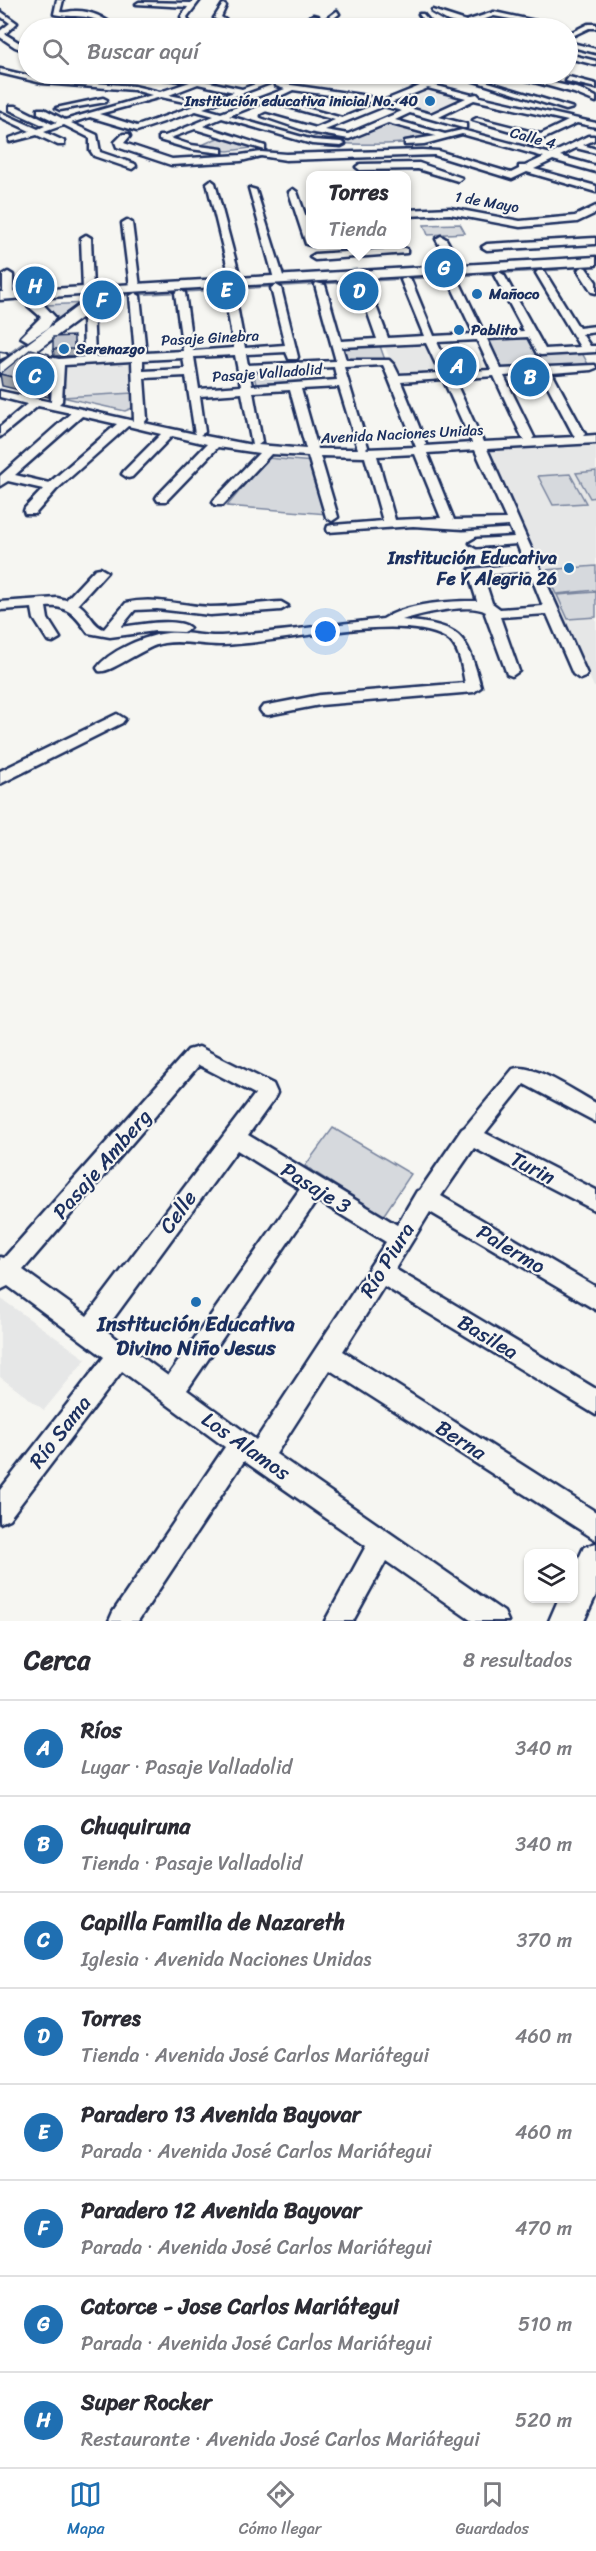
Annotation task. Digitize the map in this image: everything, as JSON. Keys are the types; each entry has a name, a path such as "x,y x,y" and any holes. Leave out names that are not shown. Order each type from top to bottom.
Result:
{"main road":[{"path":"498,271 541,273 596,261"},
{"path":"3,298 90,298 135,292 562,267 589,270"},
{"path":"321,281 362,282 410,275"},
{"path":"135,292 180,293 232,286"},
{"path":"1,356 47,321 46,314 31,298"},
{"path":"0,371 90,298"},
{"path":"572,1619 596,1559"}],"street":[{"path":"60,0 56,13 66,15 78,12 96,18"},
{"path":"140,4 195,2"},
{"path":"184,18 195,2"},
{"path":"217,18 223,6"},
{"path":"434,11 446,18"},
{"path":"0,13 14,23 2,35 17,46"},
{"path":"330,18 337,13"},
{"path":"0,26 11,27"},
{"path":"578,31 596,26"},
{"path":"584,28 596,30"},
{"path":"0,48 17,46"},
{"path":"578,46 594,50"},
{"path":"578,55 594,50"},
{"path":"578,60 596,63"},
{"path":"0,71 18,75"},
{"path":"578,81 596,86"},
{"path":"78,84 138,89 186,100"},
{"path":"174,84 98,106 68,112 77,118 129,137 119,142 120,145 171,162 261,154 356,160 424,160 497,180"},
{"path":"13,140 51,126 193,84"},
{"path":"210,84 241,91"},
{"path":"93,115 137,129 262,84"},
{"path":"270,84 326,104 315,112"},
{"path":"420,84 596,125"},
{"path":"491,84 569,108"},
{"path":"553,84 596,100"},
{"path":"432,117 474,98 495,85"},
{"name":"Calle 4","path":"280,86 354,96 382,103 432,117 475,136 596,169"},
{"path":"299,139 427,86"},
{"path":"60,108 98,101 138,89"},
{"path":"272,144 262,148 222,152 190,147 162,138 289,90"},
{"path":"335,104 354,96"},
{"path":"222,98 249,106"},
{"path":"267,99 342,120"},
{"path":"98,106 129,116"},
{"path":"249,124 293,106"},
{"path":"402,143 430,141 512,106"},
{"path":"13,108 72,137"},
{"path":"195,108 299,139 322,143 353,143 356,160"},
{"path":"41,111 94,137 94,150 97,154 132,166"},
{"path":"266,116 344,137 354,136 410,111"},
{"path":"504,128 538,112"},
{"path":"0,114 61,143"},
{"path":"139,118 154,123"},
{"path":"387,120 444,136"},
{"path":"477,120 542,137"},
{"path":"520,148 575,121"},
{"path":"0,124 40,144"},
{"path":"586,129 596,125"},
{"path":"195,126 262,148"},
{"path":"142,127 169,136"},
{"path":"558,129 594,139"},
{"path":"190,147 223,135"},
{"path":"280,140 289,136"},
{"path":"430,141 448,146 475,136"},
{"path":"356,160 429,152 512,176 594,139"},
{"path":"149,144 181,156 200,160"},
{"path":"576,146 596,151"},
{"path":"356,160 419,166 458,178"},
{"path":"515,166 596,189"},
{"path":"547,185 584,166"},
{"path":"211,183 232,286 245,368 246,389 256,442"},
{"path":"252,190 278,283 296,366"},
{"path":"293,192 306,230"},
{"name":"1 de Mayo","path":"411,213 450,211 520,224 588,232 596,209"},
{"path":"30,511 52,487 135,422 140,375 135,292 127,223"},
{"path":"487,247 588,232"},
{"path":"481,237 541,352 588,350"},
{"path":"86,238 90,298 90,360"},
{"path":"441,239 480,336 528,437"},
{"path":"313,249 337,344 343,383 390,524"},
{"path":"315,257 393,249"},
{"path":"403,249 430,339 514,522 580,674"},
{"path":"589,270 596,290"},
{"path":"394,379 545,370 593,371 588,350 541,273"},
{"path":"3,298 8,275"},
{"path":"362,282 384,342"},
{"path":"180,293 198,432"},
{"path":"576,331 596,329"},
{"path":"337,344 531,334"},
{"name":"Pasaje Ginebra","path":"25,353 59,362 291,348"},
{"path":"56,401 59,362"},
{"path":"245,368 385,362 389,365 449,523"},
{"path":"545,370 579,434"},
{"path":"140,375 190,372"},
{"name":"Pasaje Valladolid","path":"193,393 343,383"},
{"path":"294,387 332,523 463,525 514,522"},
{"name":"Avenida Naciones Unidas","path":"0,388 170,432 268,450 366,450 596,439"},
{"name":"Avenida Naciones Unidas","path":"0,394 78,412 313,450"},
{"path":"0,433 36,402"},
{"path":"3,480 78,412"},
{"path":"128,474 170,432"},
{"name":"Avenida Naciones Unidas","path":"478,443 596,432"},
{"path":"162,498 216,442"},
{"path":"219,502 268,450"},
{"path":"3,480 52,487"},
{"path":"477,543 522,540"},
{"path":"512,671 475,572 534,567"},
{"path":"69,605 100,572"},
{"path":"0,606 57,602 80,611 93,630 110,633 155,627 182,628 198,631 203,639"},
{"path":"38,603 41,619 53,638"},
{"path":"110,633 120,617 131,606 157,605 210,610 281,606"},
{"path":"387,623 392,618 434,608 552,609"},
{"path":"104,668 120,656 156,640 177,638 203,639 209,642 387,623 445,632 453,636 460,643 474,687 320,700 268,710"},
{"path":"0,778 117,719"},
{"name":"Pasaje Amberg","path":"3,1272 195,1056 199,1055 209,1060 266,1090 267,1093"},
{"name":"Río Piura","path":"122,1621 250,1450 326,1354 425,1198 469,1135 520,1075 525,1075 596,1113"},
{"name":"Celle","path":"89,1332 267,1093"},
{"name":"Turin","path":"469,1135 596,1201"},
{"name":"Pasaje 3","path":"234,1137 400,1239"},
{"path":"171,1392 314,1187"},
{"name":"Palermo","path":"425,1198 596,1299"},
{"name":"Los Alamos","path":"3,1272 250,1450 495,1621"},
{"name":"Basilea","path":"380,1272 596,1403"},
{"name":"Berna","path":"326,1354 596,1527"},
{"name":"Río Sama","path":"0,1510 120,1355"},
{"path":"338,1621 383,1541"}],"shaded area":[{"name":"Institución educativa inicial No. 40","path":"426,88 469,99 434,115 390,103"},
{"path":"391,123 439,136 394,144 339,143 310,139 323,132 353,138"},
{"path":"222,136 259,147 228,151 195,148"},
{"path":"460,224 465,233 428,235 424,225"},
{"path":"555,267 558,270 100,297 98,292"},
{"path":"86,303 0,367 0,360 52,321 46,305"},
{"path":"530,335 540,352 581,351 589,366 500,372 484,337"},
{"path":"426,341 441,374 398,377 383,343"},
{"path":"379,343 385,360 342,362 338,345"},
{"path":"130,360 133,393 62,397 61,365"},
{"path":"299,369 302,381 256,384 253,371"},
{"path":"133,393 135,407 125,411 62,397"},
{"name":"Institución Educativa Fe Y Alegria 26","path":"596,443 596,687 594,687 490,449"},
{"path":"267,458 314,462 327,514 227,506"},
{"path":"596,471 596,497 590,498 576,473"},
{"path":"570,474 586,503 553,505 538,476"},
{"path":"596,566 596,590 556,594 545,570"},
{"path":"596,592 596,617 568,619 557,595"},
{"path":"333,1128 411,1174 383,1216 305,1166"},
{"path":"0,1298 86,1359 44,1410 0,1377"}],"building":[{"path":"74,336 74,349 53,349 53,337"},
{"path":"31,349 49,354 47,385 0,374"}],"place":[{"name":"Institución educativa inicial No. 40","path":"430,101"},
{"name":"Catorce - Jose Carlos Mariátegui","path":"444,268"},
{"name":"Super Rocker","path":"35,286"},
{"name":"Paradero 13 Avenida Bayovar","path":"226,290"},
{"name":"Torres","path":"359,291"},
{"name":"Mañoco","path":"477,294"},
{"name":"Paradero 12 Avenida Bayovar","path":"102,300"},
{"name":"Pablito","path":"459,330"},
{"name":"Serenazgo","path":"64,349"},
{"name":"Ríos","path":"457,366"},
{"name":"Capilla Familia de Nazareth","path":"35,376"},
{"name":"Chuquiruna","path":"530,377"},
{"name":"Institución Educativa Fe Y Alegria 26","path":"569,568"},
{"name":"Institución Educativa Divino Niño Jesus","path":"196,1302"}]}
